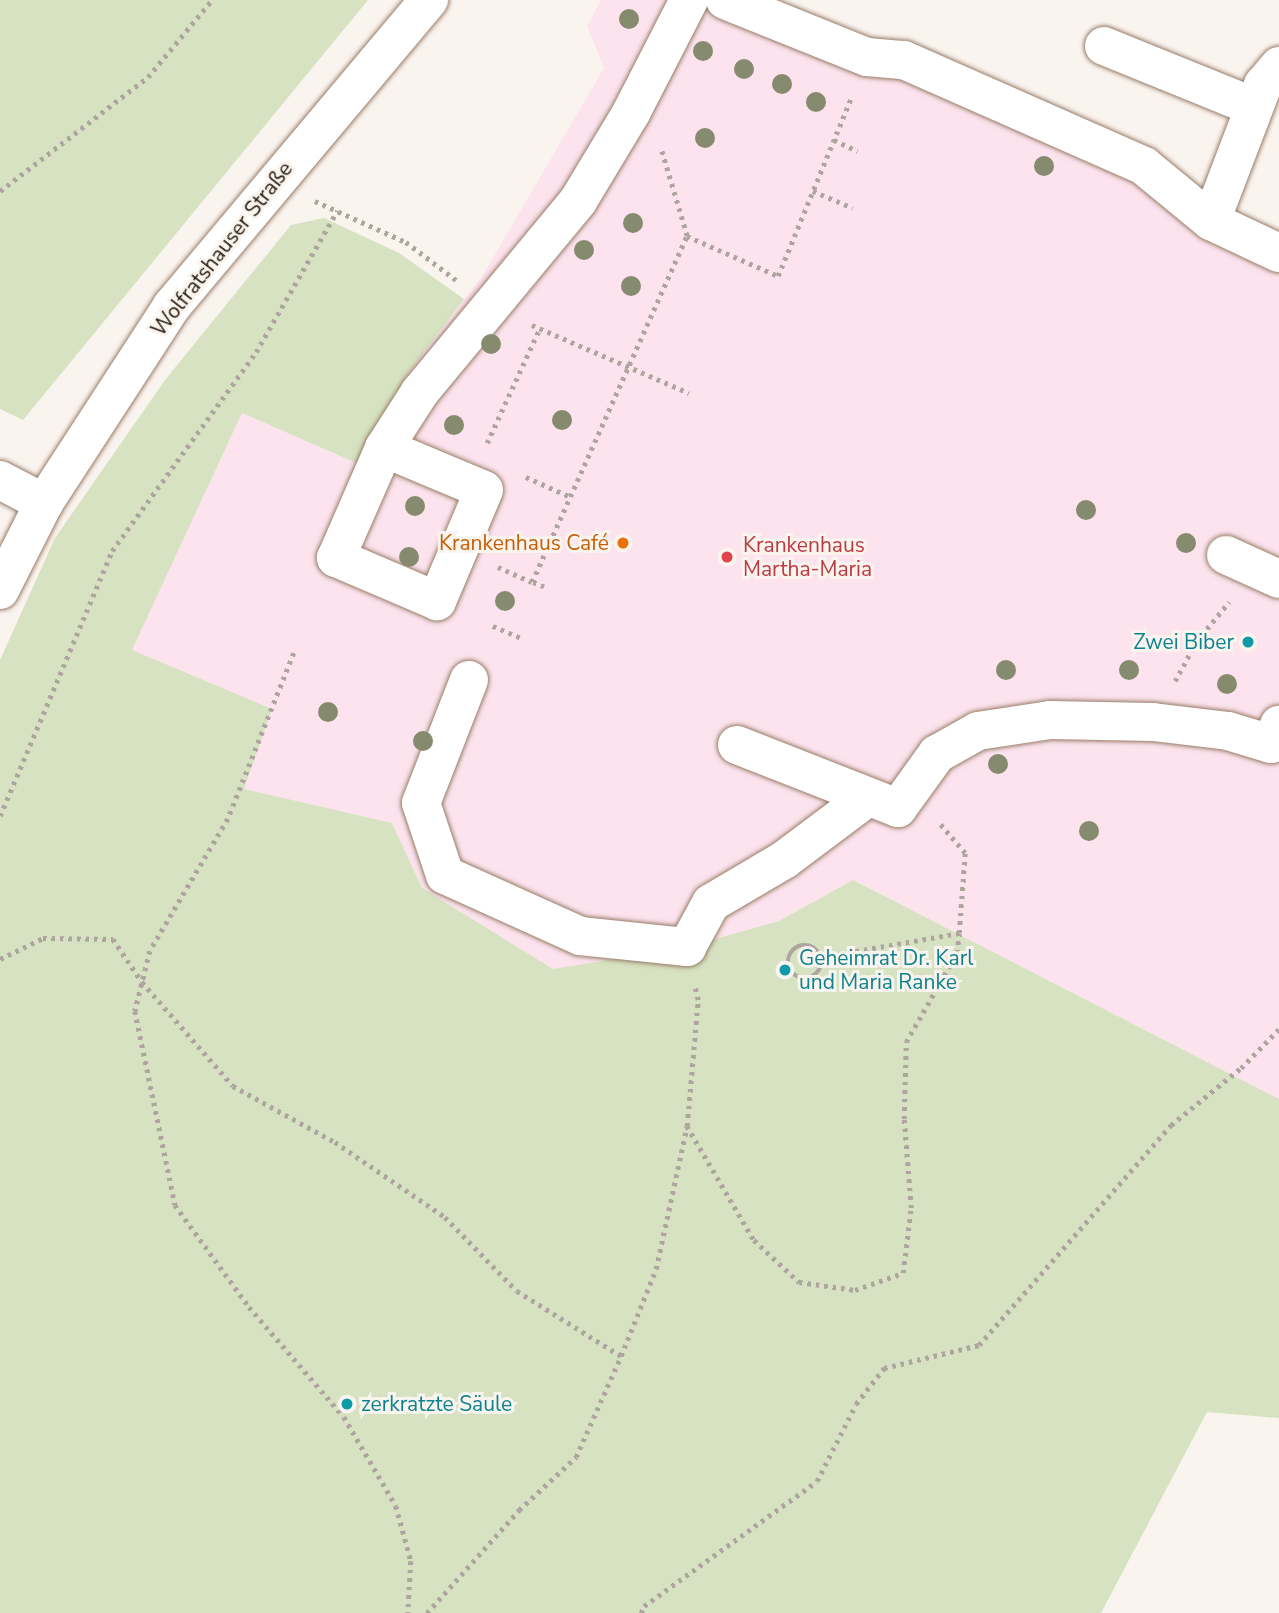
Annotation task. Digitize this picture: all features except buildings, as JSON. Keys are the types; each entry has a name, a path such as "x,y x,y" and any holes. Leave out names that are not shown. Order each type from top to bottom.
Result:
{"main road":[{"name":"Wolfratshauser Straße","path":"0,590 44,503 172,306 273,181 429,0"},
{"path":"384,448 484,490 437,601 336,558 384,448 419,392 578,201 631,113 689,0"},
{"path":"725,0 849,45 904,60 1144,166 1211,221 1279,253"},
{"path":"1104,46 1254,107"},
{"path":"1211,221 1263,85 1279,66"},
{"path":"0,480 44,503"},
{"path":"1226,555 1279,579"},
{"path":"469,680 421,803 445,875 580,936 687,947 711,903 883,803 937,754 978,731 1050,720 1153,722 1228,731 1271,744 1279,725"},
{"path":"737,745 883,803"}],"path":[{"path":"0,191 148,77 212,0"},
{"path":"687,236 778,276 834,140 849,45"},
{"path":"544,587 532,582 687,236 656,132 631,113"},
{"path":"834,140 858,151"},
{"path":"273,181 406,242 491,306 689,393"},
{"path":"813,191 853,208"},
{"path":"0,816 112,551 256,352 337,211"},
{"path":"469,482 540,328"},
{"path":"1153,722 1196,642 1218,612 1246,588 1279,579"},
{"path":"493,626 522,638"},
{"path":"294,653 228,819 150,951 135,1011 174,1205 249,1307 344,1417 396,1506 411,1561 408,1613"},
{"path":"687,1125 754,1240 799,1282 855,1290 903,1273 911,1208 904,1119 906,1042 957,953 965,853 946,826 883,803"},
{"path":"822,957 959,933"},
{"path":"0,959 43,938 113,939 142,982 233,1086 335,1142 445,1217 517,1291 621,1356"},
{"path":"800,945 816,948 822,957 821,969 813,978 796,977 788,968 789,956 800,945"},
{"path":"427,1613 519,1510 576,1457 656,1269 687,1125 698,1000 687,947"},
{"path":"641,1613 644,1606 817,1481 856,1404 884,1368 979,1345 1171,1125 1241,1069 1279,1028"}],"shaded area":[{"name":"Krankenhaus Martha-Maria","path":"601,0 729,0 904,60 1279,254 1279,1099 853,880 779,921 687,947 553,969 422,888 392,823 243,789 132,650 242,413 361,465 409,372 483,275 604,68 587,26"}],"green space":[{"path":"0,0 368,0 23,420 0,409"},
{"path":"324,218 399,253 464,299 409,372 361,465 242,413 132,650 272,709 244,789 392,823 422,888 553,969 687,947 779,921 853,880 1279,1099 1279,1418 1207,1412 1101,1613 0,1613 0,660 55,538 165,380 291,225"}],"place":[{"name":"Krankenhaus Café","path":"623,543"},
{"name":"Krankenhaus Martha-Maria","path":"727,557"},
{"name":"Zwei Biber","path":"1248,642"},
{"name":"Geheimrat Dr. Karl und Maria Ranke","path":"785,970"},
{"name":"zerkratzte Säule","path":"347,1404"}]}
